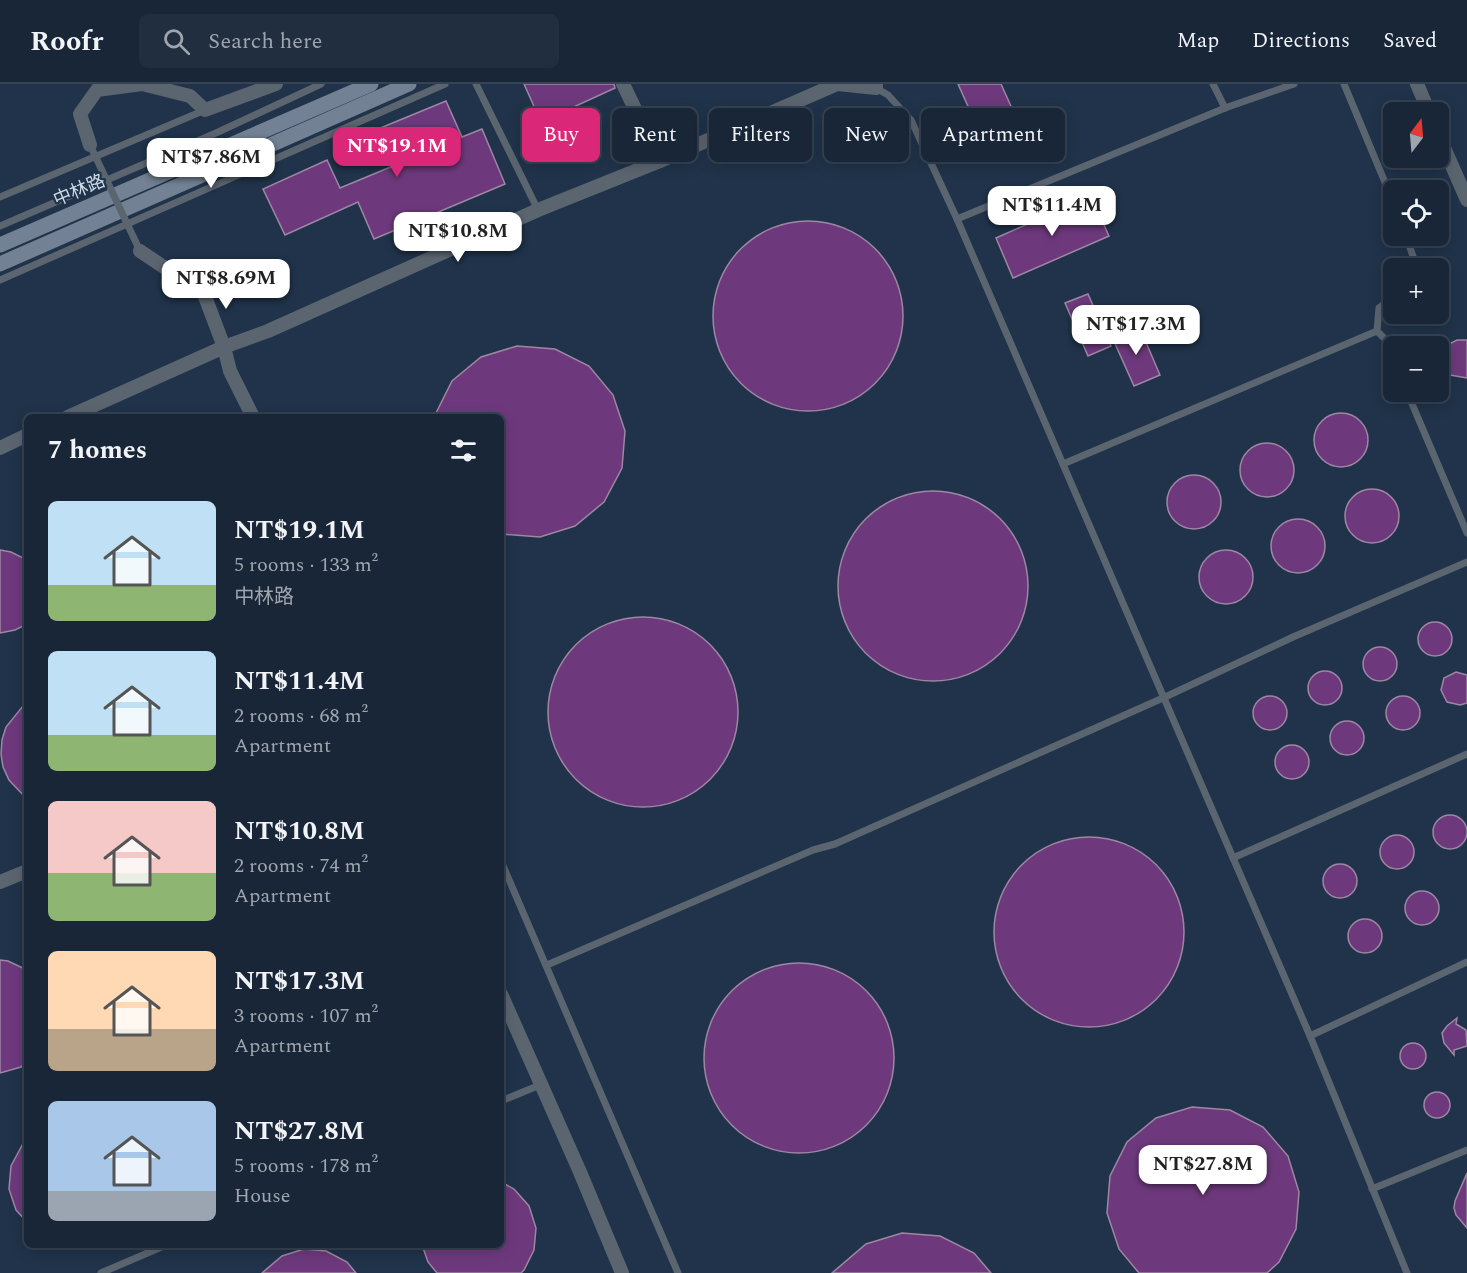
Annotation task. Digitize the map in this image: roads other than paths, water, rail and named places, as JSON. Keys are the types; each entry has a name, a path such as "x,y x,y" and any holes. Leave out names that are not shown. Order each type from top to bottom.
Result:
{"street":[{"path":"90,145 80,114 97,90 142,84 190,96 206,110 276,84"},
{"name":"中林路","path":"0,245 371,84"},
{"path":"0,264 409,84"},
{"path":"623,84 635,108"},
{"path":"697,145 837,84 876,86"},
{"path":"1417,84 1425,102"},
{"path":"1449,159 1467,200"},
{"path":"75,414 224,347 268,331 538,210 658,162"},
{"path":"140,251 204,294 224,347 230,371 252,414"},
{"path":"0,448 24,436"},
{"path":"0,882 24,872"},
{"path":"504,1001 622,1273"}],"lane":[{"path":"0,226 216,133 321,84"},
{"path":"0,280 445,84"},
{"path":"476,84 538,210"},
{"path":"1213,84 1225,108"},
{"path":"957,219 1225,108 1294,84"},
{"path":"1344,84 1384,180"},
{"path":"876,86 888,95 911,120 957,219 1310,1036 1407,1273"},
{"path":"0,197 206,110"},
{"path":"90,145 140,251"},
{"path":"1383,305 1379,308 1377,331 1383,337"},
{"path":"1063,464 1377,331"},
{"path":"1411,402 1467,533"},
{"path":"547,965 813,850 835,844 1163,698 1293,637 1467,562"},
{"path":"1233,858 1467,754"},
{"path":"504,868 678,1273"},
{"path":"1310,1036 1467,962"},
{"path":"504,1100 540,1085"},
{"path":"1372,1189 1467,1150"},
{"path":"100,1273 159,1248"}]}
